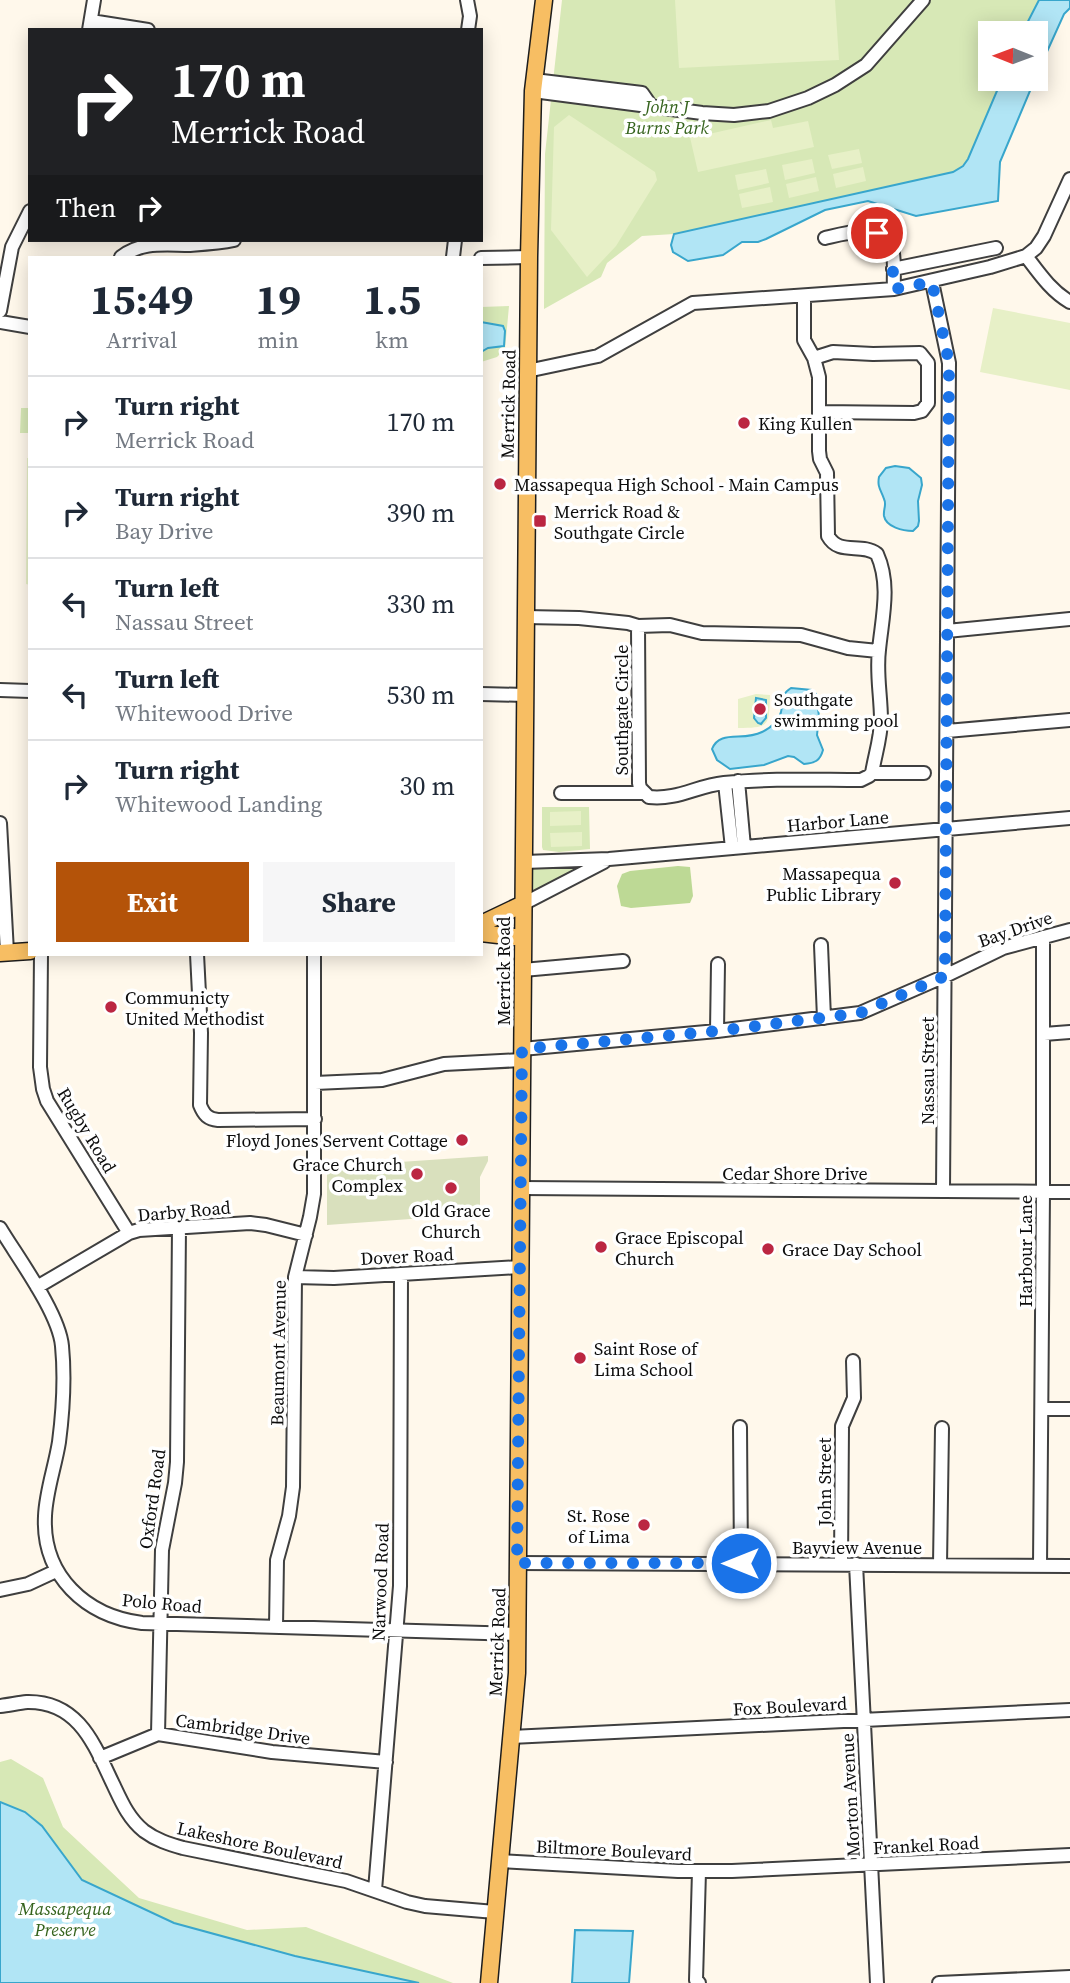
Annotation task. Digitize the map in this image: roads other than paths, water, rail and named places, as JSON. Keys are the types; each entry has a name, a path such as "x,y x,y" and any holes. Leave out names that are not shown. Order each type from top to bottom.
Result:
{"main road":[{"name":"Merrick Road","path":"489,1983 517,1672 527,371 534,86 544,0"},
{"path":"483,923 523,904"},
{"path":"483,933 523,939"},
{"path":"3,952 28,951"}],"street":[{"path":"94,0 90,25 125,28"},
{"path":"467,0 470,16 468,28"},
{"path":"534,86 651,106 734,115 769,111 808,98 866,65 923,0"},
{"path":"527,371 598,356 693,303 894,289 932,282 1026,256 1044,236 1069,184"},
{"path":"0,311 12,247 28,215"},
{"path":"825,238 861,230 886,237 891,242 894,289"},
{"path":"122,256 141,246 218,242"},
{"path":"893,269 996,248"},
{"path":"1026,256 1046,282 1070,302"},
{"path":"483,258 529,257"},
{"name":"Nassau Street","path":"932,282 949,363 943,1191"},
{"path":"804,296 804,340 814,358 819,377 819,451 828,482 828,536 835,545 842,548 868,549 877,554 884,586 885,605 878,651 880,736 872,772"},
{"path":"0,322 28,327"},
{"path":"814,358 833,352 916,352 928,363 928,403 922,411 819,412"},
{"name":"Southgate Circle","path":"525,617 618,621 638,626 670,625 702,633 801,635 848,648 878,651"},
{"path":"947,631 1070,620"},
{"name":"Southgate Circle","path":"638,626 639,783 643,793 649,797 684,795 707,785 732,782 861,780 872,772 924,773"},
{"path":"0,690 28,691"},
{"path":"483,694 525,695"},
{"path":"947,731 1070,720"},
{"path":"732,782 738,848"},
{"name":"Southgate Circle","path":"561,793 643,793"},
{"name":"Harbor Lane","path":"524,862 609,859 1070,818"},
{"path":"0,823 3,952"},
{"name":"Harbor Lane","path":"523,904 609,859"},
{"name":"Bay Drive","path":"315,1083 390,1079 444,1063 860,1013 1003,948 1070,930"},
{"name":"Harbour Lane","path":"1040,1566 1043,937"},
{"path":"821,945 824,1018"},
{"name":"Rugby Road","path":"41,956 40,1067 43,1089 47,1101 129,1233"},
{"path":"197,956 201,1033 200,1105 204,1115 218,1121 315,1119"},
{"name":"Beaumont Avenue","path":"276,1627 277,1560 289,1516 293,1487 295,1277 314,1194 314,956"},
{"path":"523,970 623,961"},
{"path":"717,1031 718,964"},
{"path":"1044,1034 1070,1032"},
{"name":"Cedar Shore Drive","path":"521,1188 1070,1192"},
{"name":"Darby Road","path":"37,1287 129,1233 148,1228 250,1223 266,1224 306,1235"},
{"name":"Oxford Road","path":"158,1734 162,1549 177,1462 179,1227"},
{"name":"Polo Road","path":"0,1228 57,1323 62,1346 61,1425 45,1516 46,1539 56,1571 76,1594 104,1614 131,1622 518,1634"},
{"name":"Dover Road","path":"295,1277 334,1278 520,1267"},
{"name":"Narwood Road","path":"375,1890 400,1586 401,1274"},
{"name":"John Street","path":"841,1564 842,1426 855,1398 853,1361"},
{"path":"1042,1409 1070,1409"},
{"path":"740,1427 741,1563"},
{"path":"940,1565 942,1428"},
{"name":"Bayview Avenue","path":"517,1563 1070,1566"},
{"name":"Morton Avenue","path":"856,1564 877,1983"},
{"path":"0,1590 28,1584 56,1571"},
{"name":"Lakeshore Boulevard","path":"0,1706 28,1702 44,1704 61,1710 83,1727 90,1736 125,1810 158,1840 183,1848 346,1881 425,1906 495,1912"},
{"name":"Fox Boulevard","path":"511,1737 1070,1710"},
{"name":"Cambridge Drive","path":"100,1758 158,1734 271,1752 386,1762"},
{"name":"Frankel Road","path":"699,1871 1070,1855"},
{"name":"Biltmore Boulevard","path":"499,1861 699,1871 696,1980 699,1983"},
{"path":"939,1983 1070,1977"}],"water":[{"path":"1039,0 1070,0 1070,8 1064,14 1048,49 1048,21 1028,21"},
{"path":"997,91 1030,91 1000,162 998,201 916,216 868,201 825,210 766,239 742,242 723,255 688,261 673,252 671,245 674,234 953,172 968,159"},
{"path":"483,322 503,326 504,346 483,351"},
{"path":"886,468 909,468 921,478 919,521 913,531 891,526 885,520 885,503 879,477"},
{"path":"791,688 812,690 816,694 819,716 817,735 823,750 819,759 804,764 788,756 764,765 730,769 717,760 712,749 721,739 755,735 774,724 780,716 784,696"},
{"name":"Southgate swimming pool","path":"756,698 766,700 766,718 761,724 754,718"},
{"name":"Massapequa Preserve","path":"0,1802 25,1812 42,1826 82,1880 174,1923 295,1956 419,1983 0,1983"},
{"path":"575,1930 633,1931 629,1983 572,1983"}],"place":[{"name":"King Kullen","path":"744,423"},
{"name":"Massapequa High School - Main Campus","path":"500,484"},
{"name":"Merrick Road & Southgate Circle","path":"540,521"},
{"name":"Southgate swimming pool","path":"760,709"},
{"name":"Massapequa Public Library","path":"895,883"},
{"name":"Communicty United Methodist","path":"111,1007"},
{"name":"Floyd Jones Servent Cottage","path":"462,1140"},
{"name":"Grace Church Complex","path":"417,1174"},
{"name":"Old Grace Church","path":"451,1188"},
{"name":"Grace Episcopal Church","path":"601,1247"},
{"name":"Grace Day School","path":"768,1249"},
{"name":"Saint Rose of Lima School","path":"580,1358"},
{"name":"St. Rose of Lima","path":"644,1525"}],"park label":[{"name":"John J Burns Park","path":"667,116"}]}
